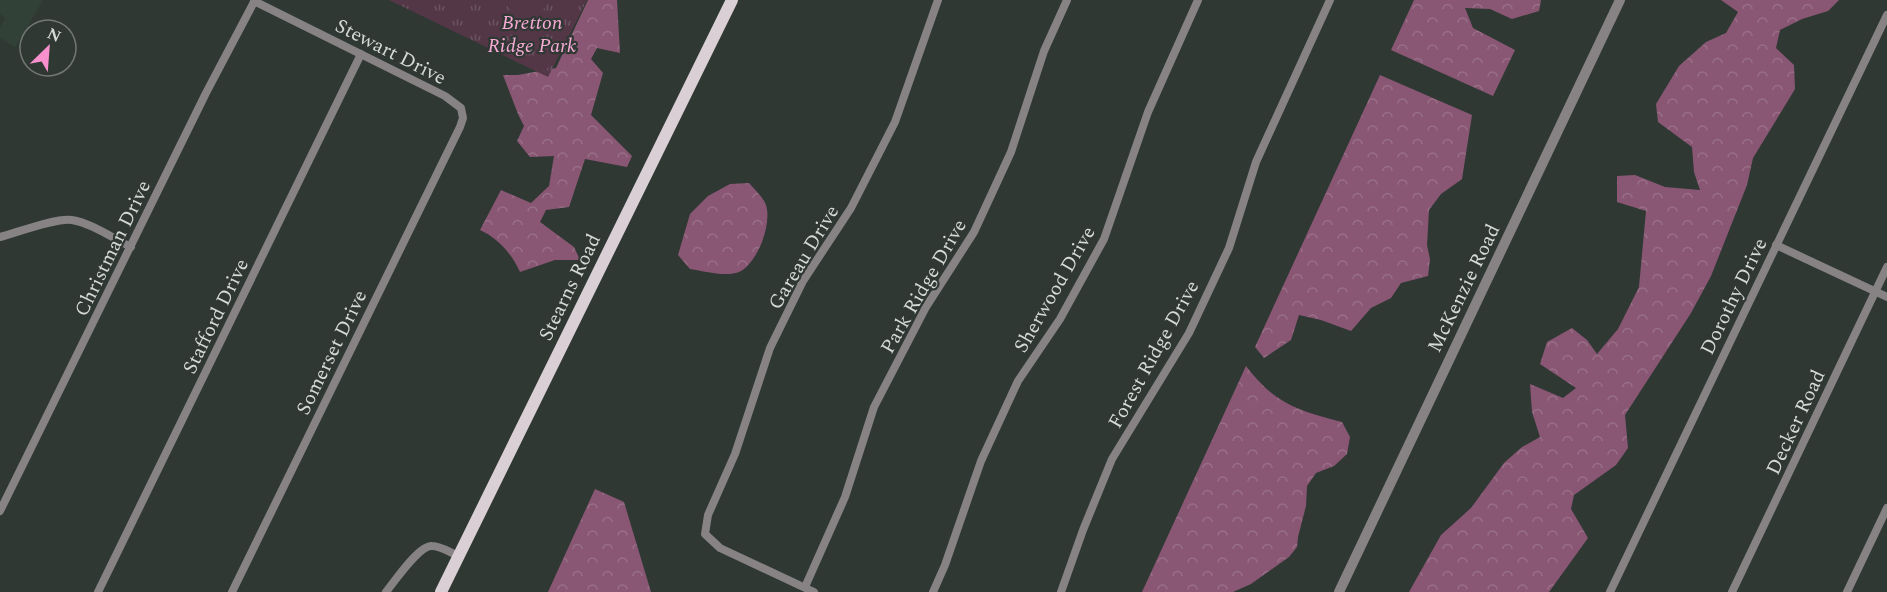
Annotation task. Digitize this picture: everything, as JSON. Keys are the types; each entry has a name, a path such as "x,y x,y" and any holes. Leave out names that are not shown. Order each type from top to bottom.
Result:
{"main road":[{"name":"Stearns Road","path":"441,592 732,0"}],"street":[{"name":"Stewart Drive","path":"254,0 454,101 461,108 463,118 460,127"},
{"name":"Christman Drive","path":"0,511 254,0"},
{"name":"Gareau Drive","path":"805,587 720,548 705,534 708,515 735,454 770,348 803,281 851,208 895,122 938,0"},
{"name":"Park Ridge Drive","path":"805,587 845,496 874,407 926,307 974,232 1011,152 1044,51 1067,0"},
{"name":"Sherwood Drive","path":"933,592 945,565 981,461 1018,381 1060,319 1104,239 1148,112 1198,0"},
{"name":"Forest Ridge Drive","path":"1062,592 1083,530 1112,459 1189,333 1228,248 1256,162 1330,0"},
{"name":"McKenzie Road","path":"1339,592 1620,0"},
{"name":"Dorothy Drive","path":"1610,592 1887,15"},
{"name":"Stafford Drive","path":"98,592 361,54"},
{"name":"Somerset Drive","path":"231,592 460,127"},
{"path":"0,237 70,219 131,247"},
{"path":"1776,245 1887,297"},
{"name":"Decker Road","path":"1732,592 1887,267"},
{"path":"1847,592 1887,508"},
{"path":"386,592 420,550 430,545 459,556"},
{"path":"805,587 814,592"}],"shaded area":[{"path":"0,0 43,0 32,18 18,18 18,42 15,47 0,38 0,28 5,18 0,14"}],"green space":[{"name":"Bretton Ridge Park","path":"389,0 587,0 548,77"},
{"path":"509,0 548,0 537,23 509,9 507,4"},
{"path":"588,0 617,0 620,53 597,48 591,59 603,73 591,115 632,156 627,167 585,159 569,207 546,210 540,222 574,247 580,260 555,260 520,272 504,247 493,237 480,230 501,190 531,203 549,186 554,156 530,157 517,141 524,126 503,75 518,75 556,68"},
{"path":"1414,0 1541,0 1539,11 1512,19 1490,9 1465,8 1473,28 1515,50 1493,96 1391,50"},
{"path":"1721,0 1839,0 1828,11 1802,19 1780,30 1776,48 1794,65 1795,89 1753,158 1747,185 1711,276 1691,313 1625,415 1628,448 1616,465 1574,495 1571,509 1588,538 1549,592 1409,592 1441,535 1471,508 1504,463 1522,447 1540,437 1532,412 1530,384 1563,398 1576,388 1540,364 1547,342 1572,328 1587,340 1597,354 1618,329 1639,287 1646,211 1617,202 1617,176 1635,175 1665,187 1700,190 1694,172 1692,147 1658,122 1656,104 1679,66 1706,42 1726,33 1738,12"},
{"path":"542,39 558,46 546,71 531,63"},
{"path":"1380,75 1472,115 1462,179 1441,194 1429,210 1428,276 1401,283 1391,298 1371,308 1351,331 1299,315 1291,340 1264,358 1255,347"},
{"path":"749,183 763,199 767,213 765,232 753,259 741,271 730,274 690,269 678,255 690,214 708,196 730,184"},
{"path":"1246,366 1267,389 1288,404 1312,414 1342,422 1350,437 1347,454 1334,466 1316,473 1307,486 1306,506 1297,547 1289,557 1251,584 1233,592 1142,592"},
{"path":"595,489 624,502 651,592 548,592"}]}
